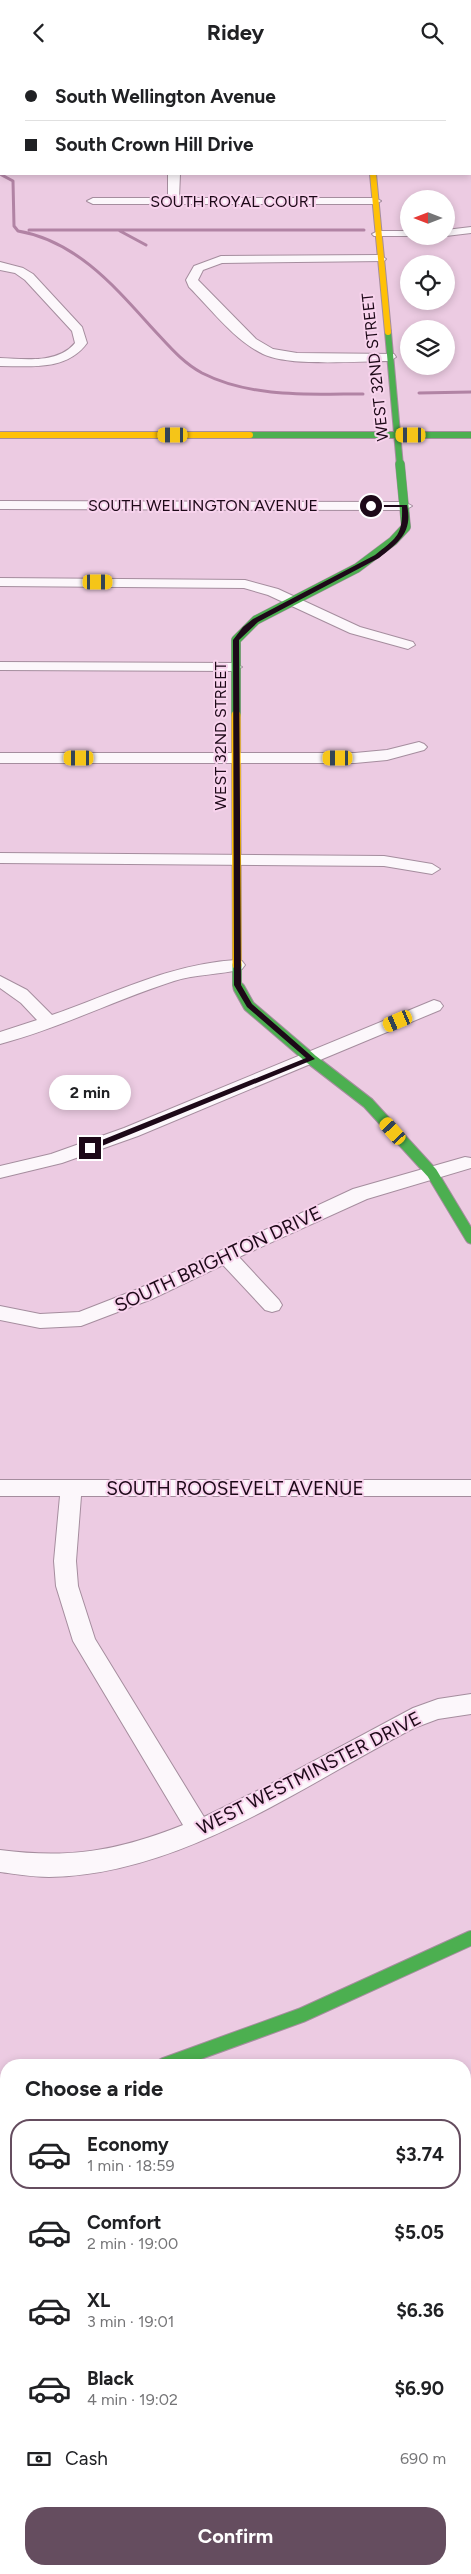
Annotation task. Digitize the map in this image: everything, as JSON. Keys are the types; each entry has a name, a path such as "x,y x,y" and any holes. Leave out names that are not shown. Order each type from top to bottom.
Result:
{"street":[{"path":"172,201 174,175"},
{"name":"WEST 32ND STREET","path":"374,175 380,259 406,527 395,543 377,557 291,600 245,629 236,640 236,965 238,985 249,1005 311,1059 368,1103 432,1173 471,1238"},
{"name":"SOUTH ROYAL COURT","path":"93,201 375,201"},
{"path":"455,232 471,230"},
{"path":"378,234 400,234"},
{"path":"380,259 221,261 198,267 192,280 193,284 252,342 268,352 297,357 390,357"},
{"path":"0,266 19,270 29,277 78,331 81,338 81,343 75,351 53,360 0,363"},
{"path":"0,435 471,435"},
{"name":"SOUTH WELLINGTON AVENUE","path":"0,505 405,506"},
{"path":"0,582 231,583 273,592 355,630 408,645"},
{"path":"0,666 235,667"},
{"path":"0,758 355,758 387,755 419,747"},
{"path":"0,858 384,861 432,869"},
{"path":"0,1038 49,1023 181,971 208,965 236,965"},
{"path":"0,981 12,987 33,1005 49,1023"},
{"path":"0,1172 90,1148 311,1059 434,1005"},
{"name":"SOUTH BRIGHTON DRIVE","path":"0,1313 40,1321 81,1319 145,1294 360,1195 465,1163"},
{"path":"226,1256 272,1305"},
{"name":"SOUTH ROOSEVELT AVENUE","path":"0,1488 471,1488"},
{"path":"70,1488 65,1561 67,1586 84,1641 199,1830"},
{"name":"WEST WESTMINSTER DRIVE","path":"0,1861 52,1866 84,1863 138,1851 199,1830 288,1787 408,1721 436,1710 471,1704"},
{"path":"181,2059 302,2015 471,1938"}],"waterway":[{"path":"2,175 13,181 14,226 18,231 39,236 59,245 94,269 125,298 176,353 195,369 221,381 260,391 302,394 363,394"},
{"path":"29,230 364,230"},
{"path":"120,231 146,245"},
{"path":"419,393 471,392"}],"traffic: fast":[{"path":"236,715 236,640 256,620 357,568 393,541 406,527 388,332"},
{"path":"250,435 471,435"},
{"path":"237,965 237,985 249,1006 311,1059 368,1103 432,1173 471,1238"},
{"path":"181,2059 302,2015 471,1938"}],"traffic: slow":[{"path":"373,175 388,332"},
{"path":"0,435 250,435"},
{"path":"236,715 237,965"}],"route":[{"path":"90,1148 311,1059 249,1005 238,985 236,965 236,640 256,620 291,600 377,557 395,543 406,527 405,506 371,506"}]}
